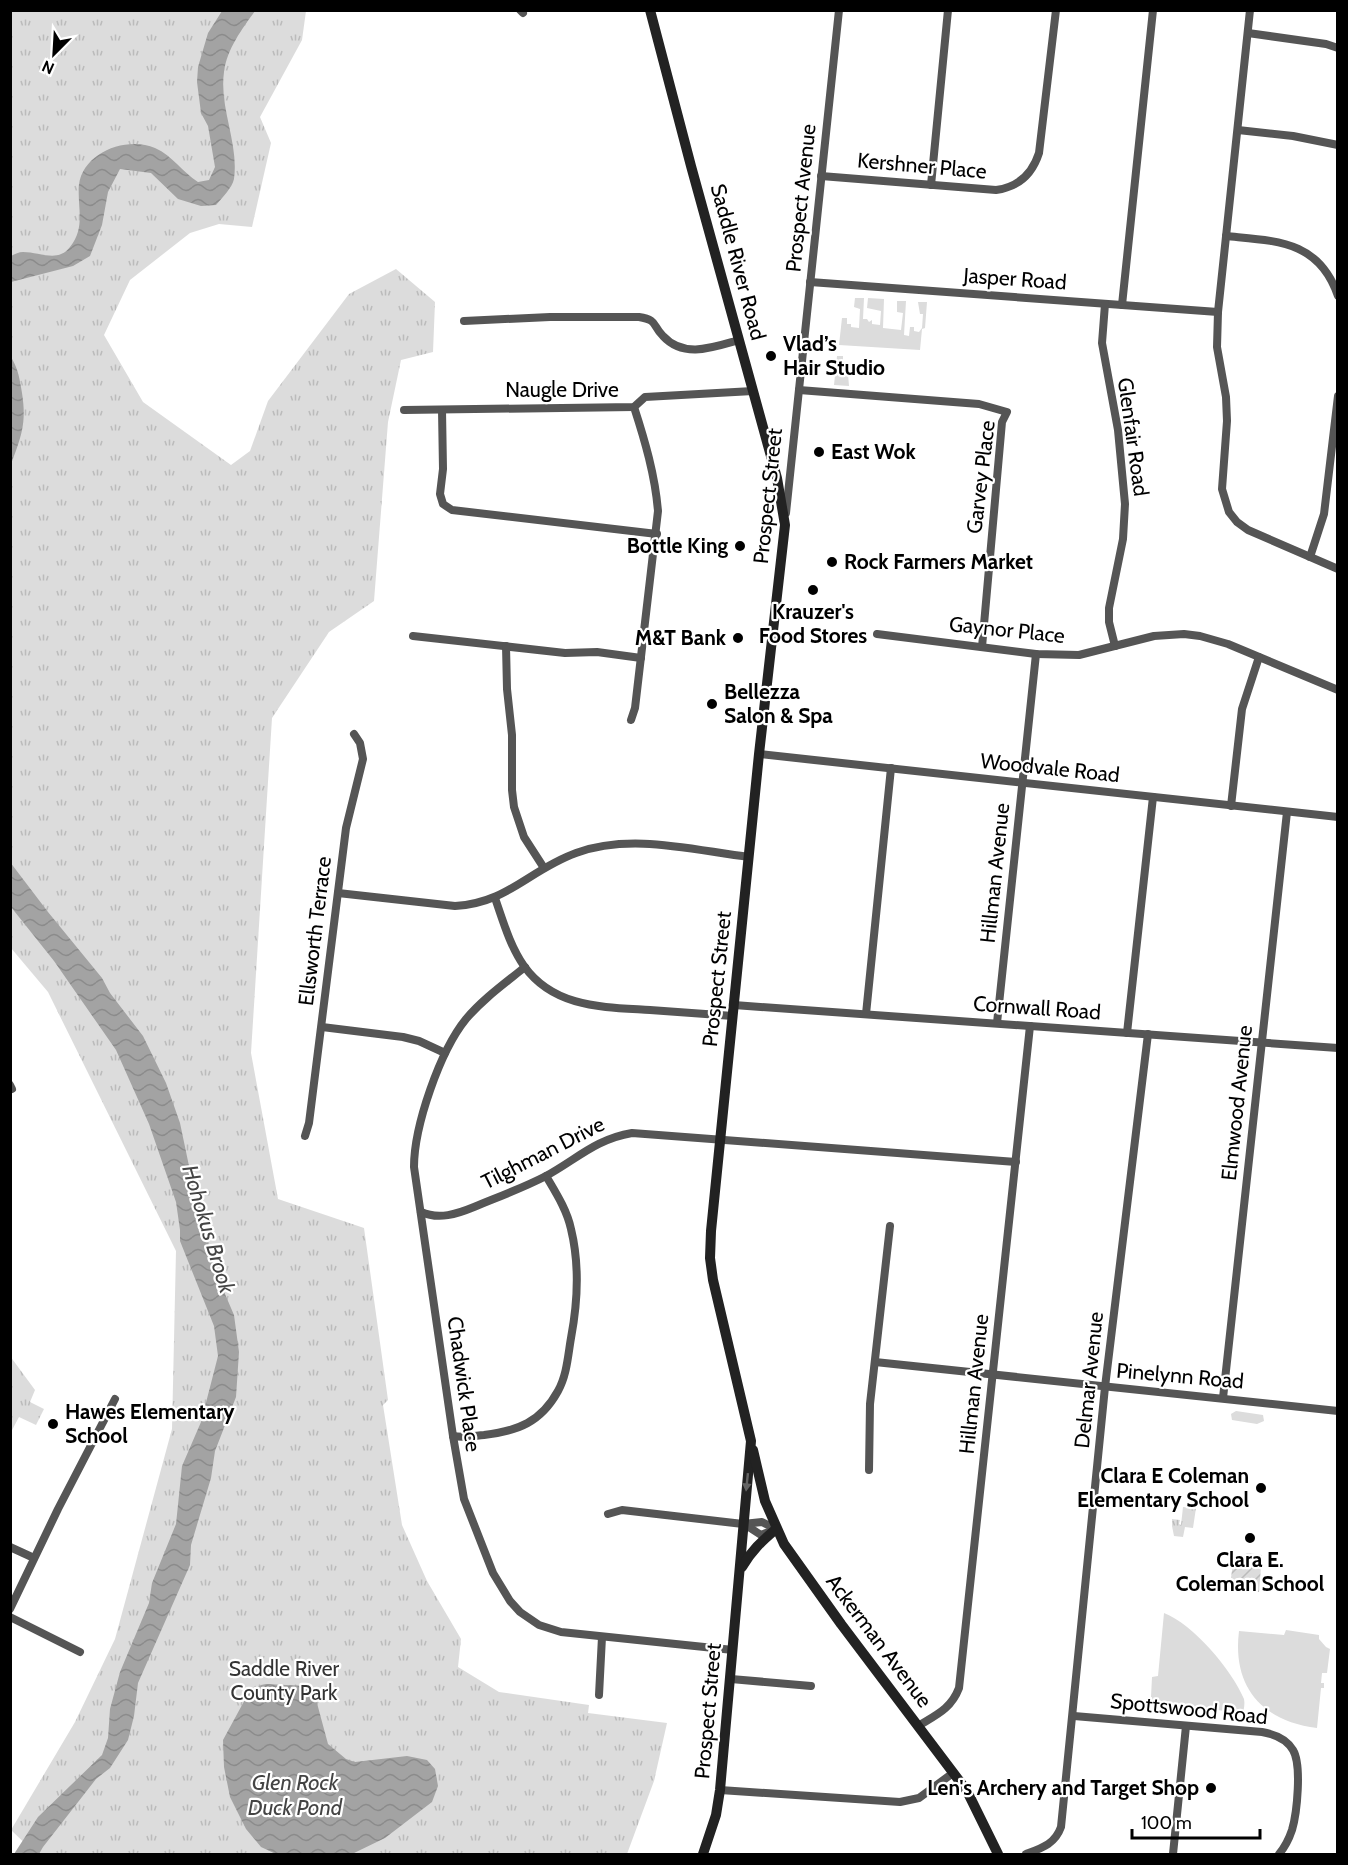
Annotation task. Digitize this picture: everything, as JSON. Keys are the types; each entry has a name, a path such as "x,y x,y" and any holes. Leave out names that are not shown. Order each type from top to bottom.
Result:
{"main road":[{"name":"Saddle River Road","path":"650,10 777,478 785,525"},
{"name":"Prospect Street","path":"703,1854 716,1815 720,1790 751,1441 713,1280 710,1258 711,1231 759,754 785,525"},
{"name":"Ackerman Avenue","path":"751,1441 765,1501 776,1529 794,1559 967,1791 998,1854"},
{"path":"741,1570 750,1554 776,1529"}],"street":[{"name":"Prospect Avenue","path":"799,390 839,10"},
{"path":"932,185 948,10"},
{"name":"Kershner Place","path":"821,176 996,190 1014,186 1029,173 1039,153 1056,10"},
{"path":"1122,305 1153,10"},
{"path":"1251,10 1218,312 1217,347 1226,397 1227,421 1222,479 1224,500 1229,512 1248,531 1338,569"},
{"path":"1248,33 1326,44 1338,48"},
{"path":"1238,130 1293,136 1338,145"},
{"path":"1226,236 1285,242 1298,247 1319,262 1334,284 1338,296"},
{"name":"Jasper Road","path":"810,282 1218,312"},
{"name":"Glenfair Road","path":"1105,304 1102,343 1118,430 1125,504 1123,539 1109,608 1115,645"},
{"path":"464,321 550,317 639,317 655,322 662,336 681,348 704,350 739,340"},
{"name":"Prospect Street","path":"785,525 799,390"},
{"name":"Garvey Place","path":"799,390 979,404 1007,412 1002,422 982,647"},
{"name":"Naugle Drive","path":"404,410 634,407 645,397 753,391"},
{"path":"1310,557 1324,514 1338,396"},
{"path":"631,720 635,708 657,534 656,493 646,442 634,407"},
{"path":"442,410 443,469 440,494 447,508 657,534"},
{"name":"Gaynor Place","path":"877,634 1036,654 1079,655 1154,636 1184,634 1218,640 1338,690"},
{"path":"414,636 565,653 597,652 641,658"},
{"path":"506,646 514,807 524,837 544,868"},
{"name":"Hillman Avenue","path":"997,1023 1036,654"},
{"path":"1231,806 1242,709 1259,657"},
{"name":"Ellsworth Terrace","path":"305,1136 309,1123 322,1027 346,828 363,759 360,743 354,734"},
{"name":"Woodvale Road","path":"759,754 1338,817"},
{"path":"866,1014 891,768"},
{"path":"1127,1033 1153,797"},
{"name":"Elmwood Avenue","path":"1223,1398 1287,812"},
{"path":"338,893 455,906 469,905 495,898 544,868 577,853 630,843 749,857"},
{"name":"Cornwall Road","path":"495,898 509,939 525,967 551,991 579,1004 866,1014 1338,1048"},
{"name":"Chadwick Place","path":"525,967 476,1008 454,1037 431,1091 414,1154 459,1477 471,1520 494,1573 510,1601 528,1618 550,1629 602,1637 733,1650"},
{"name":"Hillman Avenue","path":"918,1726 945,1710 952,1703 959,1688 1030,1026"},
{"path":"322,1027 404,1037 446,1053"},
{"name":"Delmar Avenue","path":"1026,1854 1048,1845 1054,1840 1061,1827 1074,1716 1105,1387 1149,1034"},
{"name":"Tilghman Drive","path":"421,1212 431,1217 459,1214 546,1176 604,1140 618,1135 646,1132 720,1140 1016,1162"},
{"path":"453,1436 463,1438 504,1433 524,1427 546,1409 559,1390 563,1379 577,1308 578,1274 571,1228 566,1212 546,1176"},
{"path":"868,1470 870,1404 890,1226"},
{"name":"Pinelynn Road","path":"876,1362 1338,1411"},
{"path":"10,1609 115,1399"},
{"path":"609,1514 622,1510 743,1524 761,1535 776,1529"},
{"path":"10,1547 34,1558"},
{"path":"10,1617 80,1652"},
{"path":"599,1695 602,1637"},
{"path":"731,1679 811,1686"},
{"name":"Spottswood Road","path":"1074,1716 1273,1734 1289,1744 1297,1759 1298,1767 1295,1817 1288,1841 1279,1854"},
{"path":"1173,1854 1186,1726"},
{"path":"720,1790 900,1802 919,1798 953,1773"}],"green space":[{"name":"Saddle River County Park","path":"10,11 306,11 302,40 260,117 271,143 252,227 219,224 190,233 130,280 104,335 143,402 231,465 250,451 268,401 349,294 396,269 435,302 433,352 401,360 388,422 374,601 329,632 272,718 251,1053 278,1199 364,1228 388,1400 383,1405 402,1525 427,1581 461,1639 458,1667 499,1692 589,1705 588,1713 667,1723 654,1781 627,1854 36,1854 11,1830 75,1722 115,1639 172,1429 176,1251 48,992 11,948"},
{"path":"855,298 864,298 863,319 869,322 872,320 872,324 880,325 881,311 867,308 868,298 884,299 883,328 901,330 903,313 897,312 897,301 906,301 904,335 909,336 910,327 914,327 914,331 919,332 922,328 923,314 920,314 918,302 927,302 920,350 839,345 842,318 847,318 847,324 851,324 851,327 859,328 860,309 854,307"},
{"path":"837,356 843,356 843,373 848,374 849,386 834,385"},
{"path":"10,1356 35,1390 30,1402 44,1409 36,1425 19,1417 11,1432"},
{"path":"1236,1411 1263,1415 1264,1421 1257,1424 1232,1420 1231,1414"},
{"path":"1183,1507 1196,1508 1193,1528 1185,1527 1183,1537 1174,1536 1172,1519 1180,1520 1181,1525"},
{"path":"1247,1553 1262,1555 1259,1592 1234,1589 1230,1585 1233,1563"},
{"path":"1164,1613 1199,1637 1221,1662 1244,1699 1243,1713 1182,1706 1180,1715 1164,1713 1162,1706 1155,1706 1151,1697 1152,1677 1158,1676"},
{"path":"1286,1630 1319,1635 1319,1639 1330,1649 1327,1673 1322,1673 1321,1683 1324,1683 1324,1688 1321,1688 1317,1728 1281,1718 1266,1709 1255,1698 1240,1669 1239,1631 1284,1635"}],"water":[{"path":"222,11 255,11 232,47 224,72 224,99 235,166 234,179 226,193 216,205 201,206 178,199 151,173 120,169 108,192 102,225 90,256 73,266 11,282 11,256 23,252 54,256 60,255 70,247 78,232 79,185 82,173 97,156 108,150 132,144 155,148 167,155 198,182 209,180 215,167 208,126 201,113 197,82 198,67 208,33"},
{"path":"11,357 19,375 24,418 11,464"},
{"path":"10,862 102,978 110,993 143,1036 166,1083 180,1123 193,1185 206,1223 210,1255 222,1277 225,1294 234,1315 239,1352 236,1397 215,1451 211,1478 191,1545 190,1565 138,1683 128,1740 110,1768 96,1779 39,1854 14,1854 38,1817 102,1755 108,1738 110,1709 120,1672 149,1603 152,1583 176,1524 182,1466 201,1422 218,1356 214,1326 180,1241 176,1202 149,1124 116,1050 54,961 11,907"},
{"name":"Glen Rock Duck Pond","path":"266,1684 306,1686 314,1692 328,1744 346,1759 355,1762 407,1756 427,1760 435,1769 438,1786 432,1802 385,1838 352,1854 276,1854 261,1847 246,1829 230,1797 224,1767 223,1740 248,1694"}],"place":[{"name":"Vlad’s Hair Studio","path":"771,356"},
{"name":"East Wok","path":"819,452"},
{"name":"Bottle King","path":"740,546"},
{"name":"Rock Farmers Market","path":"832,562"},
{"name":"Krauzer's Food Stores","path":"813,590"},
{"name":"M&T Bank","path":"738,638"},
{"name":"Bellezza Salon & Spa","path":"712,704"},
{"name":"Hawes Elementary School","path":"53,1424"},
{"name":"Clara E Coleman Elementary School","path":"1261,1488"},
{"name":"Clara E. Coleman School","path":"1250,1538"},
{"name":"Len's Archery and Target Shop","path":"1211,1788"}],"water label":[{"name":"Hohokus Brook","path":"209,1229"}]}
